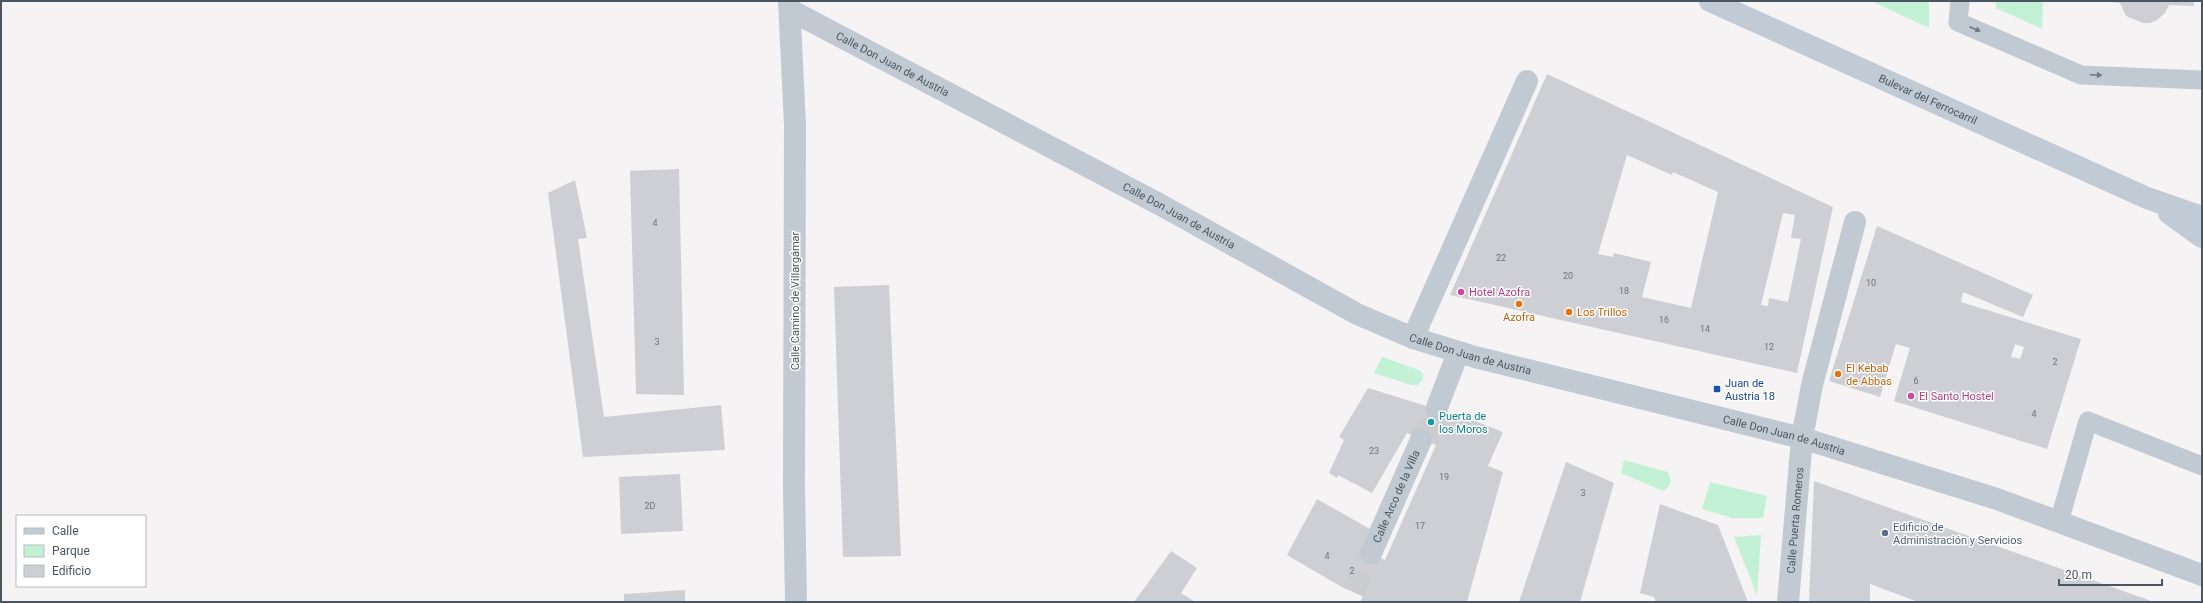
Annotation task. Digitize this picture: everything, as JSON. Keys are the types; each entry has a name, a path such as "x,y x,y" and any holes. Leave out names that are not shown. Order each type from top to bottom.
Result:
{"main road":[{"name":"Bulevar del Ferrocarril","path":"1710,1 2147,198 2202,217"},
{"name":"Bulevar del Ferrocarril","path":"2147,198 2202,237"}],"street":[{"name":"Calle Don Juan de Austria","path":"790,5 1159,204 1357,314 1413,338 1458,353 1802,438 1997,499 2202,575"},
{"name":"Calle Camino de Villargámar","path":"790,5 795,125 794,487 796,602"},
{"path":"1413,338 1527,80"},
{"name":"Calle Puerta Romeros","path":"1788,602 1802,438 1812,385 1855,222"},
{"path":"1436,410 1458,353"},
{"name":"Calle Arco de la Villa","path":"1371,553 1421,440"}],"lane":[{"path":"1960,1 1958,22 2081,75 2202,80"},
{"path":"2059,522 2088,421 2202,466"}],"green space":[{"path":"1871,1 1929,1 1929,28"},
{"path":"1996,1 2043,1 2042,29 1996,8"},
{"path":"1382,357 1419,370 1423,374 1423,379 1418,385 1411,385 1374,373"},
{"path":"1624,460 1668,472 1670,481 1668,487 1663,491 1621,473"},
{"path":"1710,482 1767,496 1763,518 1732,518 1702,509"},
{"path":"1761,535 1757,595 1734,537"}],"building":[{"path":"2100,1 2194,1 2194,6 2169,5 2165,13 2157,20 2150,23 2143,23 2126,16 2120,3"},
{"path":"1547,74 1833,207 1797,373 1450,295","holes":["1627,155 1672,175 1673,172 1718,192 1691,308 1642,297 1651,262 1614,253 1613,257 1598,254","1783,213 1795,215 1791,238 1801,239 1788,302 1769,298 1768,306 1761,305"]},
{"path":"679,169 684,395 636,394 630,171"},
{"path":"575,180 587,238 578,239 604,417 721,405 725,450 583,457 548,193"},
{"path":"1877,226 2033,295 2023,317 1963,292 1961,302 2081,339 2047,449 1894,401 1910,348 1896,344 1880,397 1829,381","holes":["2015,344 2024,347 2020,359 2011,357"]},
{"path":"889,285 901,556 843,557 834,287"},
{"path":"1368,388 1475,421 1503,432 1488,466 1503,472 1467,602 1360,602 1363,596 1340,586 1287,555 1317,499 1370,529 1371,553 1385,560 1436,445 1407,433 1372,493 1338,475 1337,478 1329,473 1344,440 1339,437"},
{"path":"1566,462 1614,483 1580,602 1519,602"},
{"path":"680,474 683,531 621,534 619,477"},
{"name":"Edificio de Administración y Servicios","path":"1814,481 2154,602 1918,602 1870,584 1870,602 1809,602"},
{"path":"1660,504 1718,525 1748,602 1656,602 1654,597 1640,593"},
{"path":"1171,551 1197,568 1181,593 1195,602 1134,602"},
{"path":"685,590 685,602 624,602 624,594"}],"tunnel":[{"path":"1421,440 1436,410"},
{"path":"1353,592 1371,553"}],"place":[{"name":"Hotel Azofra","path":"1461,292"},
{"name":"Azofra","path":"1519,304"},
{"name":"Los Trillos","path":"1569,312"},
{"name":"El Kebab de Abbas","path":"1838,374"},
{"name":"Juan de Austria 18","path":"1717,389"},
{"name":"El Santo Hostel","path":"1911,396"},
{"name":"Puerta de los Moros","path":"1431,422"},
{"name":"Edificio de Administración y Servicios","path":"1885,533"}]}
